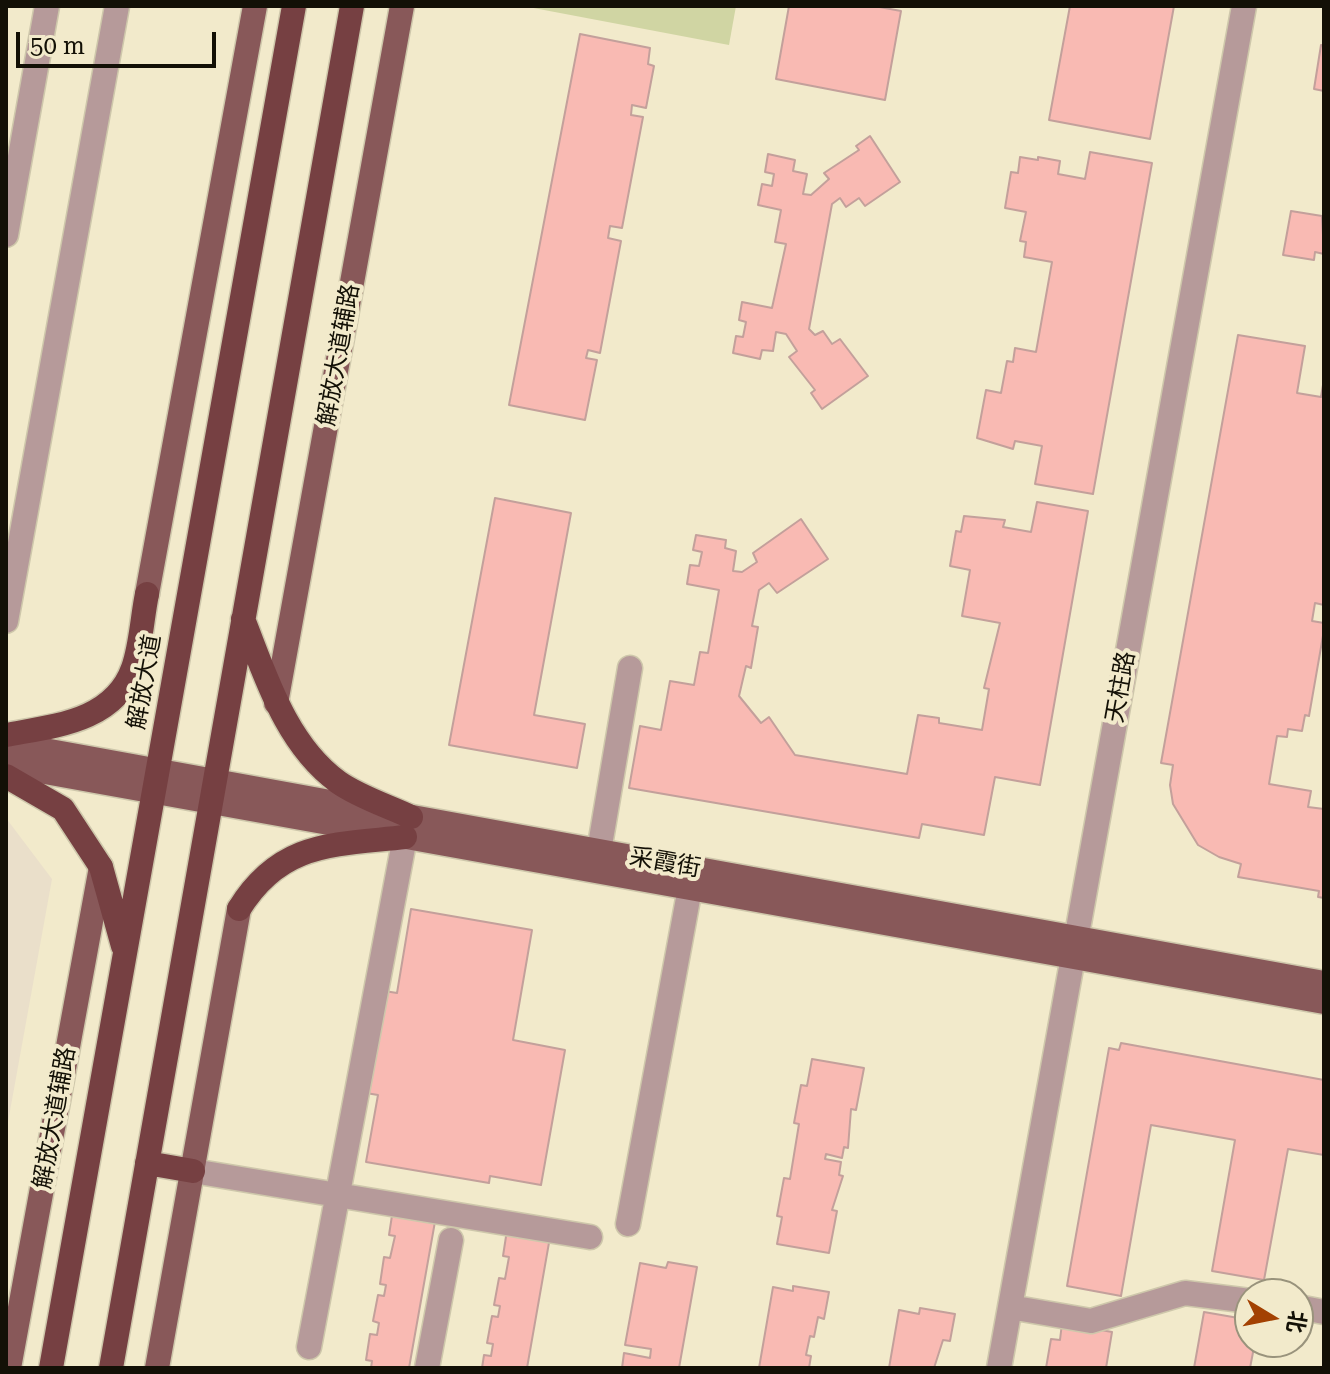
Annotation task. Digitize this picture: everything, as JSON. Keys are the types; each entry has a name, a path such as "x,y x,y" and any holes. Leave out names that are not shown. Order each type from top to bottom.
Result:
{"highway":[{"name":"解放大道","path":"51,1368 294,6"},
{"path":"111,1368 352,6"},
{"path":"6,735 84,720 119,692 133,669 147,594"},
{"path":"243,619 276,703 310,757 340,784 408,827"},
{"path":"6,776 63,809 101,867 125,954"},
{"path":"239,909 255,883 284,860 312,848 408,827"},
{"path":"147,1163 193,1171"}],"main road":[{"path":"147,594 255,6"},
{"name":"解放大道辅路","path":"276,703 402,6"},
{"name":"采霞街","path":"6,743 155,781"},
{"name":"采霞街","path":"6,765 155,781 212,791 408,827 690,888 1324,983"},
{"name":"采霞街","path":"408,827 599,851 1324,1002"},
{"name":"解放大道辅路","path":"9,1368 101,867"},
{"path":"157,1368 239,909"}],"street":[{"path":"6,235 16,122 47,6"},
{"path":"6,621 117,6"},
{"name":"天柱路","path":"999,1368 1244,6"},
{"path":"599,851 630,668"},
{"path":"309,1347 408,827"},
{"path":"628,1224 690,888"},
{"path":"193,1171 590,1237"},
{"path":"427,1368 451,1240"},
{"path":"1010,1307 1091,1321 1185,1293 1234,1299"}],"shaded area":[{"path":"6,818 52,879 6,1133"}],"green space":[{"path":"523,6 736,6 729,45"}],"building":[{"path":"789,6 874,6 901,11 885,100 776,79"},
{"path":"1070,6 1174,6 1150,139 1049,120"},
{"path":"580,34 650,48 648,64 654,66 646,108 632,105 631,115 643,117 622,228 610,226 608,238 621,241 600,353 588,350 586,358 597,360 585,420 509,405"},
{"path":"1321,45 1324,46 1324,91 1314,89"},
{"path":"870,136 900,182 865,206 859,198 846,207 840,198 832,204 809,329 815,335 823,331 832,344 840,339 868,376 822,409 811,393 815,390 789,357 797,351 786,334 776,332 773,351 762,350 760,359 733,353 736,336 743,337 746,322 739,320 742,302 772,308 786,244 775,242 781,210 758,205 762,184 772,186 774,174 765,172 768,154 795,160 793,171 807,174 803,194 811,195 829,179 824,173 859,150 856,146"},
{"path":"1090,152 1152,163 1093,494 1035,484 1042,446 1015,441 1013,449 977,438 986,390 1001,393 1007,361 1013,362 1015,348 1036,352 1052,262 1024,257 1026,242 1020,241 1026,212 1005,208 1011,172 1018,173 1020,157 1038,160 1038,157 1060,161 1058,174 1085,179"},
{"path":"1291,211 1322,216 1324,254 1315,252 1314,260 1283,255"},
{"path":"1238,335 1305,346 1297,393 1321,397 1324,379 1324,605 1315,603 1312,621 1324,623 1324,630 1309,716 1305,715 1302,731 1288,729 1287,737 1277,736 1269,784 1311,791 1308,807 1324,809 1324,898 1318,897 1319,891 1238,877 1241,864 1219,857 1198,845 1173,804 1170,785 1173,765 1161,763"},
{"path":"495,498 571,513 534,715 585,724 577,768 449,745"},
{"path":"1037,502 1088,511 1040,785 995,777 984,835 922,824 919,838 629,788 640,726 661,730 670,681 694,685 700,652 708,653 719,590 687,584 690,565 699,566 702,552 693,550 696,535 726,540 725,548 736,551 733,571 742,572 757,562 753,553 801,519 828,559 777,593 769,583 759,590 752,626 758,627 751,668 746,666 739,696 761,723 769,717 795,755 907,774 918,715 939,718 939,723 982,730 989,689 984,688 1000,623 962,616 970,570 950,566 956,531 961,532 964,516 1005,520 1003,527 1031,532"},
{"path":"411,909 532,930 513,1040 565,1050 541,1185 490,1176 489,1183 366,1162 378,1095 354,1091 372,989 397,993"},
{"path":"1121,1043 1324,1080 1324,1155 1288,1149 1264,1278 1212,1271 1235,1140 1151,1125 1121,1296 1067,1286 1109,1048 1119,1050"},
{"path":"812,1059 864,1068 856,1110 851,1109 848,1148 844,1147 842,1158 826,1154 825,1159 841,1162 839,1175 843,1176 832,1210 837,1211 829,1253 777,1244 782,1217 777,1216 784,1178 790,1179 799,1124 794,1123 801,1085 807,1086"},
{"path":"393,1209 436,1216 409,1368 371,1368 372,1361 366,1360 370,1334 377,1335 379,1323 373,1321 378,1295 384,1296 386,1285 380,1284 384,1257 390,1258 395,1236 389,1235"},
{"path":"507,1230 550,1237 527,1368 482,1368 484,1355 491,1356 493,1344 487,1343 492,1316 498,1317 500,1306 494,1305 499,1278 505,1279 509,1257 503,1256"},
{"path":"668,1262 697,1267 679,1368 622,1368 624,1353 650,1358 651,1349 625,1345 640,1263 666,1268"},
{"path":"793,1286 829,1292 824,1319 818,1317 814,1337 810,1336 806,1355 811,1356 809,1368 759,1368 773,1287 793,1291"},
{"path":"920,1308 955,1314 950,1341 943,1340 934,1368 889,1368 899,1310 919,1314"},
{"path":"1204,1312 1234,1317 1234,1358 1252,1358 1250,1368 1194,1368"},
{"path":"1062,1323 1112,1332 1106,1368 1046,1368 1051,1339 1060,1340"}]}
